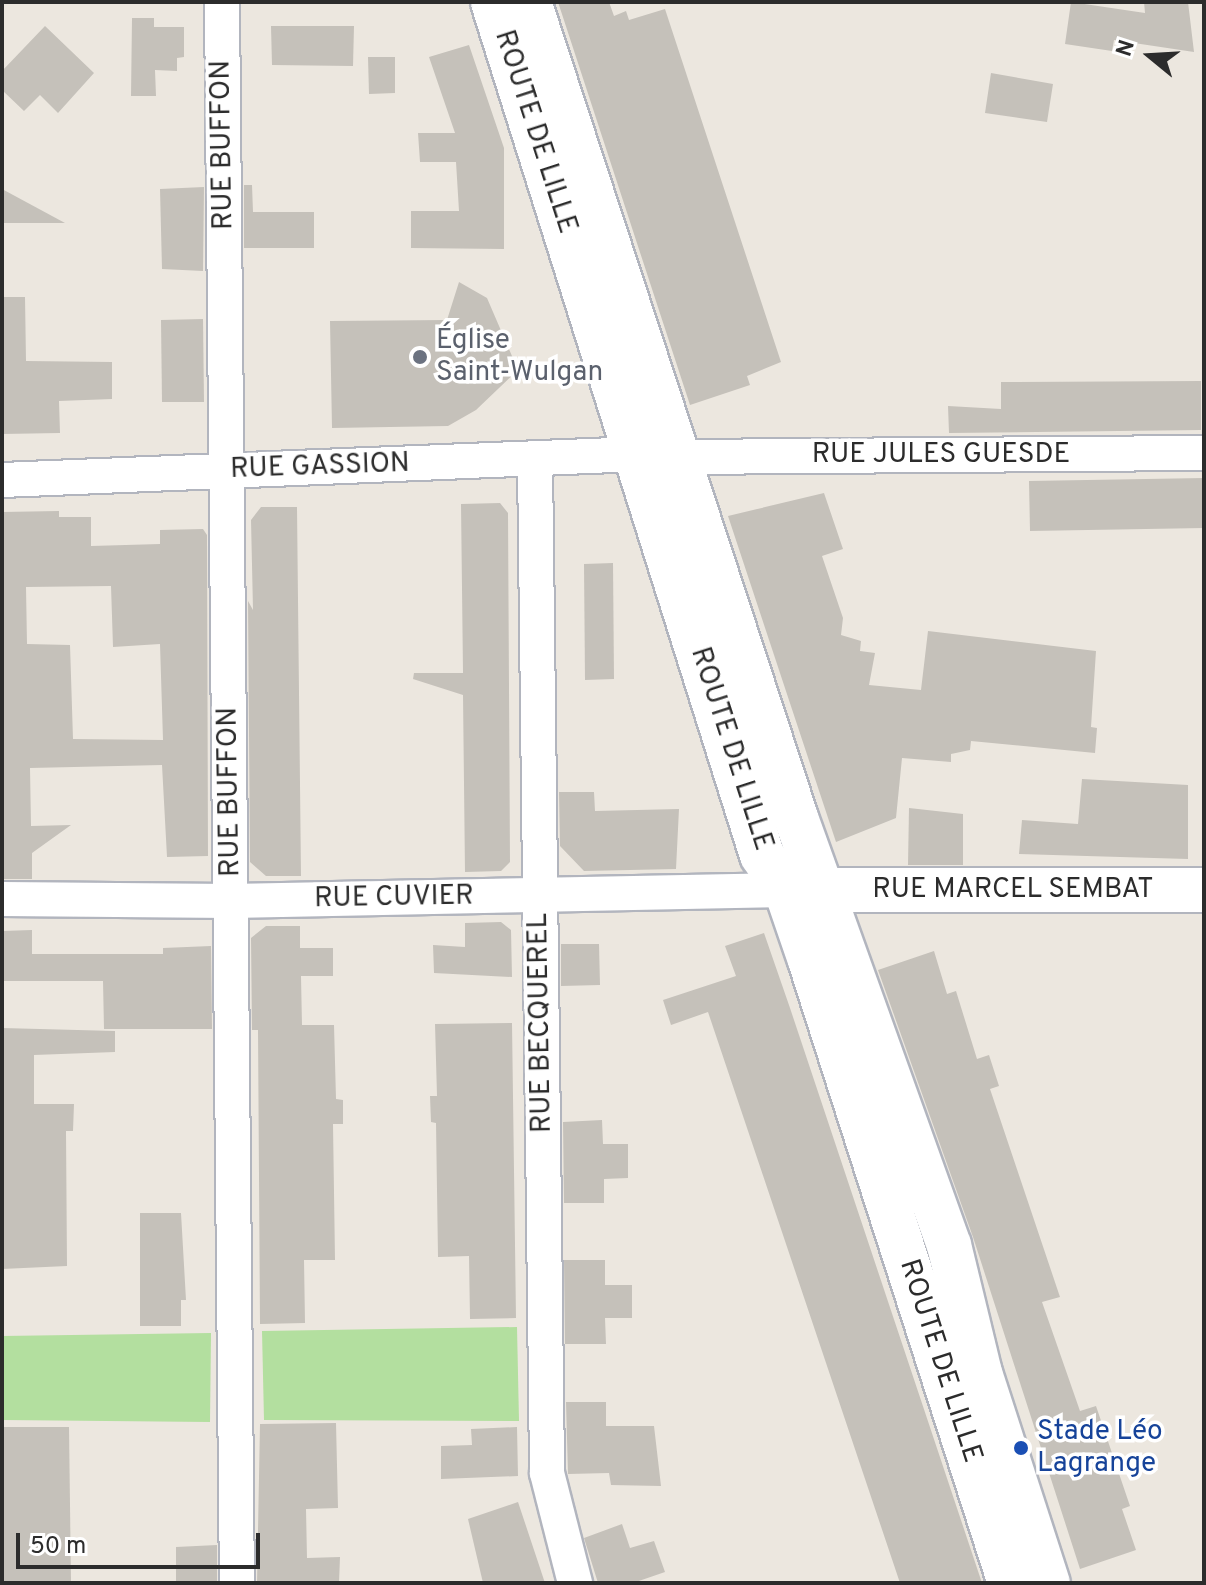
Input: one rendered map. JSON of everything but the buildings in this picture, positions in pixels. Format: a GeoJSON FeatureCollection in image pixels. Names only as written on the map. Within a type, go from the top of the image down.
{"type":"FeatureCollection","features":[{"type":"Feature","properties":{"kind":"main road","name":"ROUTE DE LILLE"},"geometry":{"type":"LineString","coordinates":[[493,2],[658,456],[804,890],[1010,1583]]}},
{"type":"Feature","properties":{"kind":"main road","name":"ROUTE DE LILLE"},"geometry":{"type":"LineString","coordinates":[[529,2],[658,456]]}},
{"type":"Feature","properties":{"kind":"main road","name":"ROUTE DE LILLE"},"geometry":{"type":"LineString","coordinates":[[804,890],[949,1245],[980,1373],[1048,1583]]}},
{"type":"Feature","properties":{"kind":"main road","name":"RUE MARCEL SEMBAT"},"geometry":{"type":"LineString","coordinates":[[804,890],[1204,890]]}},
{"type":"Feature","properties":{"kind":"street","name":"RUE BUFFON"},"geometry":{"type":"LineString","coordinates":[[222,2],[237,1583]]}},
{"type":"Feature","properties":{"kind":"street","name":"RUE JULES GUESDE"},"geometry":{"type":"LineString","coordinates":[[658,456],[1204,453]]}},
{"type":"Feature","properties":{"kind":"street","name":"RUE GASSION"},"geometry":{"type":"LineString","coordinates":[[2,480],[658,456]]}},
{"type":"Feature","properties":{"kind":"street","name":"RUE BECQUEREL"},"geometry":{"type":"LineString","coordinates":[[535,460],[547,1473],[575,1583]]}},
{"type":"Feature","properties":{"kind":"street","name":"RUE CUVIER"},"geometry":{"type":"LineString","coordinates":[[2,899],[231,901],[804,890]]}},
{"type":"Feature","properties":{"kind":"green space"},"geometry":{"type":"Polygon","coordinates":[[[517,1327],[519,1421],[264,1420],[262,1331],[517,1327]]]}},
{"type":"Feature","properties":{"kind":"green space"},"geometry":{"type":"Polygon","coordinates":[[[211,1333],[210,1422],[2,1420],[2,1336],[211,1333]]]}},
{"type":"Feature","properties":{"kind":"place","name":"Église Saint-Wulgan"},"geometry":{"type":"Point","coordinates":[420,357]}},
{"type":"Feature","properties":{"kind":"place","name":"Stade Léo Lagrange"},"geometry":{"type":"Point","coordinates":[1021,1448]}}]}
